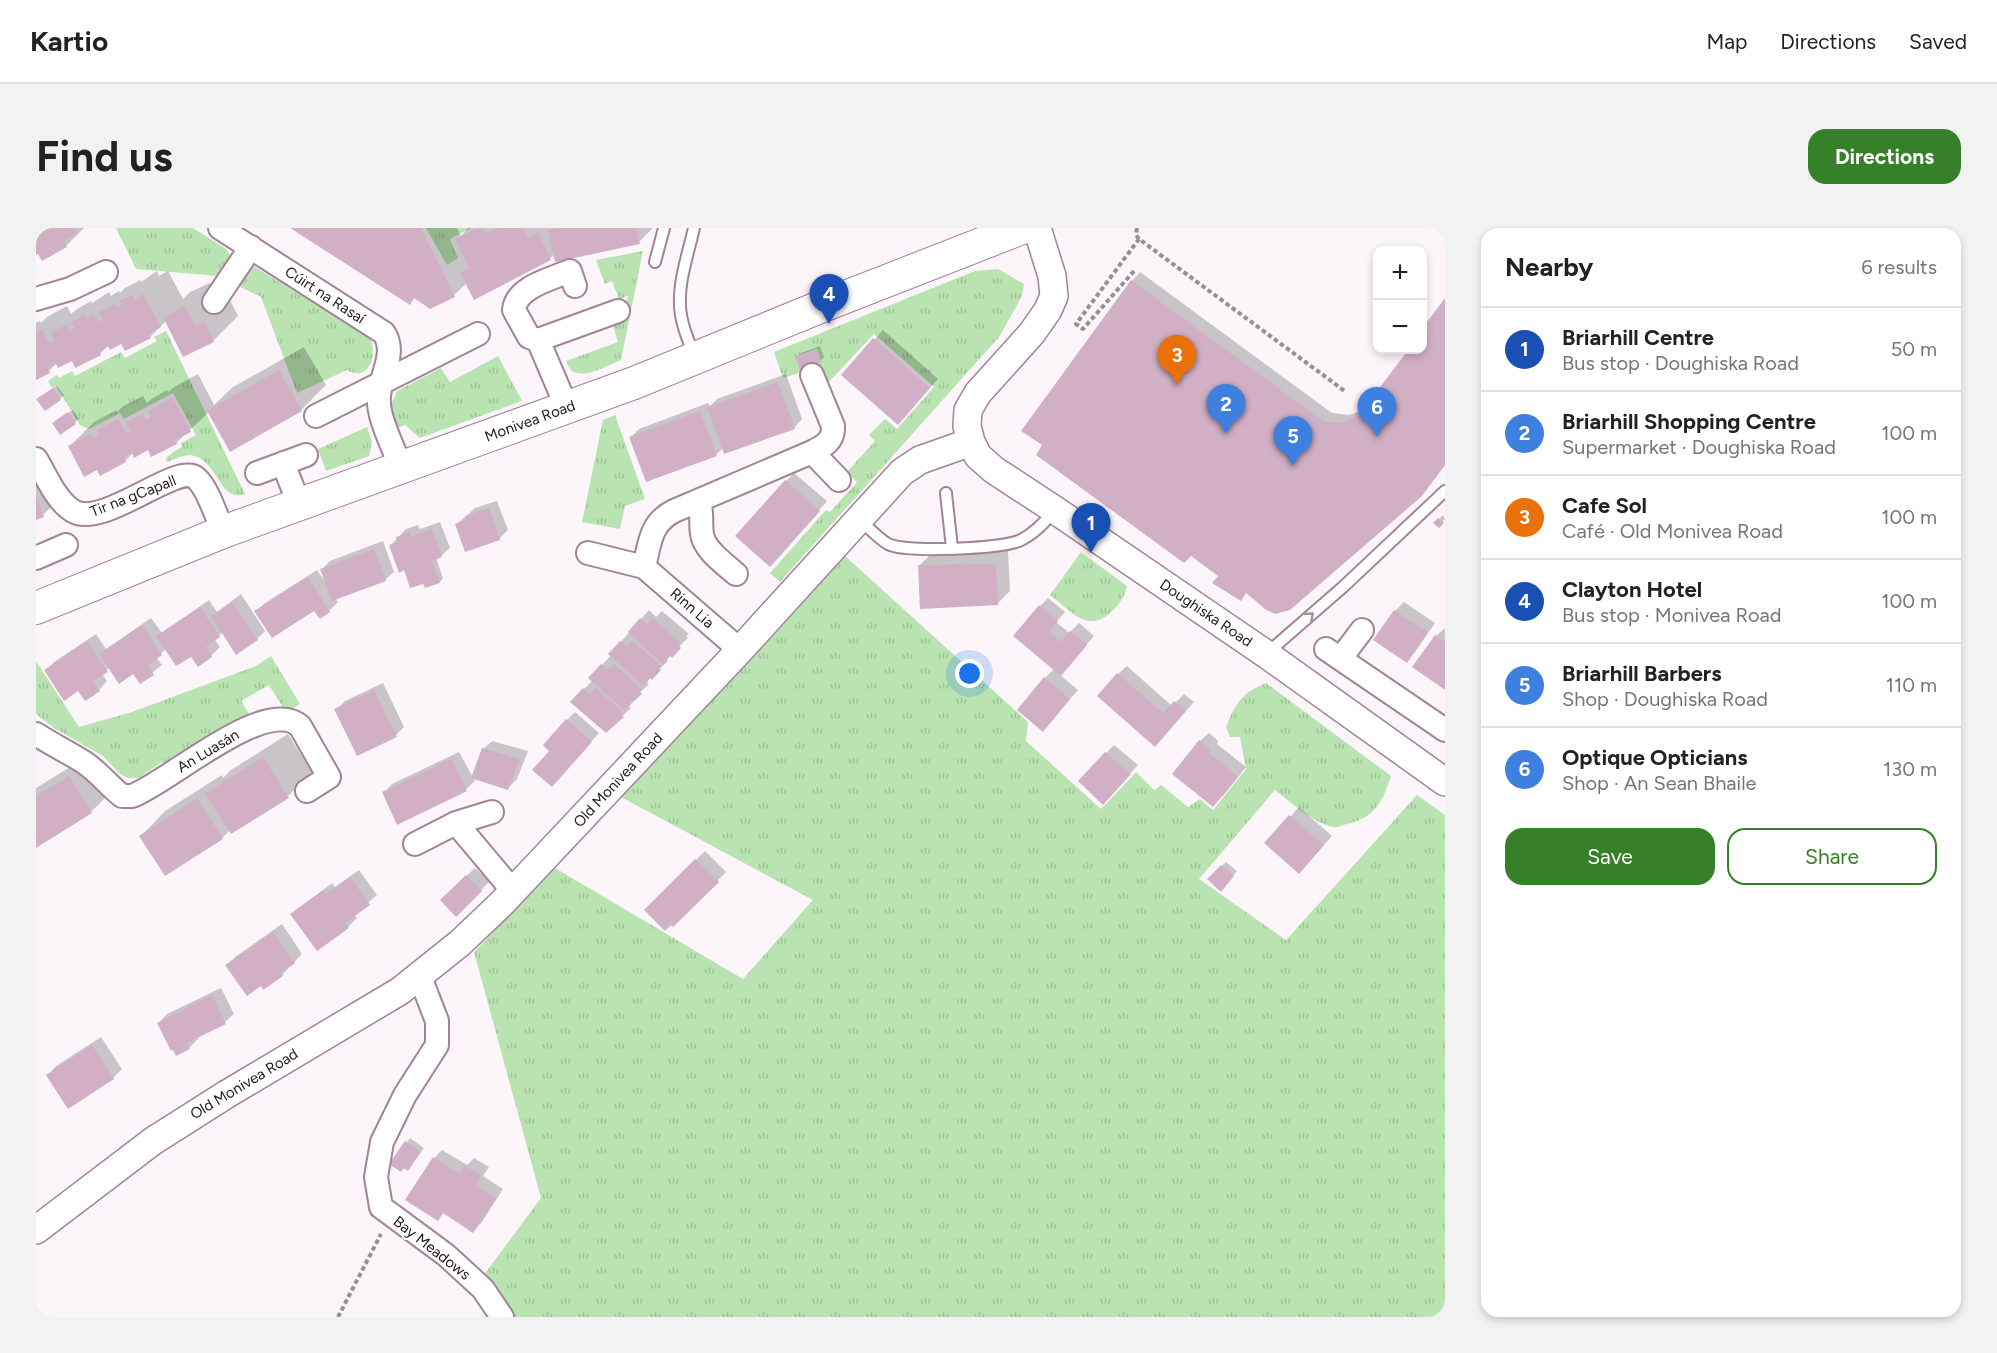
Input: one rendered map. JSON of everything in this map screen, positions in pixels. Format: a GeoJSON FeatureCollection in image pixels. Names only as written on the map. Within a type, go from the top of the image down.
{"type":"FeatureCollection","features":[{"type":"Feature","properties":{"kind":"main road","name":"Monivea Road"},"geometry":{"type":"LineString","coordinates":[[36,608],[223,532],[567,408],[1022,228]]}},
{"type":"Feature","properties":{"kind":"street","name":"Cúirt na Rasaí"},"geometry":{"type":"LineString","coordinates":[[220,228],[384,333],[389,347],[381,384],[379,407],[401,468]]}},
{"type":"Feature","properties":{"kind":"street"},"geometry":{"type":"LineString","coordinates":[[970,442],[967,426],[968,410],[978,393],[1032,333],[1048,310],[1054,296],[1052,276],[1037,228]]}},
{"type":"Feature","properties":{"kind":"street"},"geometry":{"type":"LineString","coordinates":[[214,302],[250,247]]}},
{"type":"Feature","properties":{"kind":"street"},"geometry":{"type":"LineString","coordinates":[[575,286],[570,271],[536,285],[517,298],[514,310],[529,337],[538,340],[618,311]]}},
{"type":"Feature","properties":{"kind":"street"},"geometry":{"type":"LineString","coordinates":[[36,299],[70,289],[106,272]]}},
{"type":"Feature","properties":{"kind":"street"},"geometry":{"type":"LineString","coordinates":[[316,416],[478,334]]}},
{"type":"Feature","properties":{"kind":"street"},"geometry":{"type":"LineString","coordinates":[[538,340],[567,408]]}},
{"type":"Feature","properties":{"kind":"street"},"geometry":{"type":"LineString","coordinates":[[644,567],[652,532],[661,518],[674,510],[812,452],[828,442],[833,435],[833,426],[812,375]]}},
{"type":"Feature","properties":{"kind":"street","name":"Doughiska Road"},"geometry":{"type":"LineString","coordinates":[[970,442],[978,456],[994,470],[1266,654],[1445,782]]}},
{"type":"Feature","properties":{"kind":"street","name":"Old Monivea Road"},"geometry":{"type":"LineString","coordinates":[[36,1230],[128,1159],[178,1124],[400,991],[460,943],[513,891],[740,650],[902,472],[921,460],[970,442]]}},
{"type":"Feature","properties":{"kind":"street"},"geometry":{"type":"LineString","coordinates":[[812,452],[839,480]]}},
{"type":"Feature","properties":{"kind":"street"},"geometry":{"type":"LineString","coordinates":[[257,473],[306,454]]}},
{"type":"Feature","properties":{"kind":"street","name":"Tir na gCapall"},"geometry":{"type":"LineString","coordinates":[[36,459],[66,506],[86,515],[103,511],[175,479],[190,475],[195,477],[203,487],[223,532]]}},
{"type":"Feature","properties":{"kind":"street"},"geometry":{"type":"LineString","coordinates":[[283,463],[299,504]]}},
{"type":"Feature","properties":{"kind":"street"},"geometry":{"type":"LineString","coordinates":[[699,501],[703,516],[701,531],[705,544],[736,574]]}},
{"type":"Feature","properties":{"kind":"street"},"geometry":{"type":"LineString","coordinates":[[36,558],[66,545]]}},
{"type":"Feature","properties":{"kind":"street","name":"Rinn Lia"},"geometry":{"type":"LineString","coordinates":[[588,553],[644,567],[740,650]]}},
{"type":"Feature","properties":{"kind":"street"},"geometry":{"type":"LineString","coordinates":[[1362,630],[1333,653],[1445,730]]}},
{"type":"Feature","properties":{"kind":"street","name":"An Luasán"},"geometry":{"type":"LineString","coordinates":[[41,744],[82,761],[100,774],[122,796],[132,796],[245,729],[263,721],[283,719],[300,726],[330,777],[307,791]]}},
{"type":"Feature","properties":{"kind":"street"},"geometry":{"type":"LineString","coordinates":[[415,844],[456,822],[492,813]]}},
{"type":"Feature","properties":{"kind":"street"},"geometry":{"type":"LineString","coordinates":[[456,822],[513,891]]}},
{"type":"Feature","properties":{"kind":"street","name":"Bay Meadows"},"geometry":{"type":"LineString","coordinates":[[420,976],[437,1021],[437,1045],[405,1095],[381,1142],[376,1177],[381,1207],[447,1255],[483,1289],[502,1317]]}},
{"type":"Feature","properties":{"kind":"lane"},"geometry":{"type":"LineString","coordinates":[[655,262],[664,228]]}},
{"type":"Feature","properties":{"kind":"lane"},"geometry":{"type":"LineString","coordinates":[[694,228],[680,293],[680,314],[696,358]]}},
{"type":"Feature","properties":{"kind":"lane"},"geometry":{"type":"LineString","coordinates":[[1266,654],[1343,587],[1445,491]]}},
{"type":"Feature","properties":{"kind":"lane"},"geometry":{"type":"LineString","coordinates":[[946,494],[951,548]]}},
{"type":"Feature","properties":{"kind":"lane"},"geometry":{"type":"LineString","coordinates":[[860,520],[889,544],[910,548],[982,547],[1019,542],[1039,528],[1055,510]]}},
{"type":"Feature","properties":{"kind":"path"},"geometry":{"type":"LineString","coordinates":[[1137,228],[1136,235],[1139,239],[1346,392]]}},
{"type":"Feature","properties":{"kind":"path"},"geometry":{"type":"LineString","coordinates":[[1134,271],[1083,329],[1076,324],[1139,239]]}},
{"type":"Feature","properties":{"kind":"path"},"geometry":{"type":"LineString","coordinates":[[338,1317],[389,1214]]}},
{"type":"Feature","properties":{"kind":"green space"},"geometry":{"type":"Polygon","coordinates":[[[116,228],[193,228],[226,249],[231,257],[218,276],[136,269],[116,228]]]}},
{"type":"Feature","properties":{"kind":"green space"},"geometry":{"type":"Polygon","coordinates":[[[426,228],[471,228],[450,239],[458,258],[447,265],[426,228]]]}},
{"type":"Feature","properties":{"kind":"green space"},"geometry":{"type":"Polygon","coordinates":[[[643,251],[621,360],[599,370],[583,374],[576,373],[570,369],[566,361],[618,342],[612,323],[622,319],[628,296],[619,299],[612,281],[605,284],[596,260],[643,251]]]}},
{"type":"Feature","properties":{"kind":"green space"},"geometry":{"type":"Polygon","coordinates":[[[253,266],[370,338],[373,352],[370,365],[366,370],[355,373],[347,370],[297,393],[261,297],[236,285],[249,267],[253,266]]]}},
{"type":"Feature","properties":{"kind":"green space"},"geometry":{"type":"Polygon","coordinates":[[[998,269],[1024,284],[1022,296],[999,337],[780,582],[770,573],[826,510],[830,512],[857,482],[847,472],[875,441],[869,435],[885,419],[897,429],[934,387],[874,334],[826,385],[819,366],[783,378],[774,352],[975,271],[998,269]]]}},
{"type":"Feature","properties":{"kind":"green space"},"geometry":{"type":"Polygon","coordinates":[[[166,331],[245,494],[236,495],[229,492],[200,458],[187,455],[167,462],[166,458],[182,447],[181,443],[196,435],[173,393],[124,419],[120,413],[89,429],[80,425],[56,386],[52,388],[48,381],[57,375],[59,378],[72,371],[75,376],[121,352],[125,358],[157,341],[154,337],[166,331]]]}},
{"type":"Feature","properties":{"kind":"green space"},"geometry":{"type":"Polygon","coordinates":[[[498,356],[522,401],[420,438],[405,425],[398,428],[390,407],[397,391],[441,368],[450,382],[498,356]]]}},
{"type":"Feature","properties":{"kind":"green space"},"geometry":{"type":"Polygon","coordinates":[[[615,415],[645,499],[625,506],[620,529],[582,522],[603,420],[615,415]]]}},
{"type":"Feature","properties":{"kind":"green space"},"geometry":{"type":"Polygon","coordinates":[[[367,427],[372,442],[369,456],[326,471],[318,449],[367,427]]]}},
{"type":"Feature","properties":{"kind":"green space"},"geometry":{"type":"Polygon","coordinates":[[[1081,552],[1127,586],[1123,598],[1116,607],[1102,619],[1094,621],[1078,617],[1050,595],[1081,552]]]}},
{"type":"Feature","properties":{"kind":"green space"},"geometry":{"type":"Polygon","coordinates":[[[845,556],[1028,722],[1026,741],[1101,809],[1136,772],[1154,790],[1161,785],[1188,807],[1200,799],[1213,810],[1246,769],[1240,737],[1230,737],[1226,727],[1241,699],[1266,683],[1391,776],[1381,801],[1371,813],[1357,821],[1337,827],[1319,822],[1275,790],[1199,879],[1286,940],[1417,795],[1445,815],[1445,1317],[515,1317],[483,1276],[541,1198],[474,952],[555,868],[743,979],[813,900],[621,797],[845,556]]]}},
{"type":"Feature","properties":{"kind":"green space"},"geometry":{"type":"Polygon","coordinates":[[[271,656],[300,704],[286,712],[269,685],[241,701],[249,714],[166,768],[162,762],[139,778],[128,778],[120,774],[103,756],[54,728],[36,714],[36,661],[79,727],[132,712],[256,666],[271,656]]]}},
{"type":"Feature","properties":{"kind":"building"},"geometry":{"type":"Polygon","coordinates":[[[36,228],[74,228],[77,234],[64,241],[67,247],[42,261],[38,254],[36,255],[36,228]]]}},
{"type":"Feature","properties":{"kind":"building"},"geometry":{"type":"Polygon","coordinates":[[[290,228],[421,228],[455,297],[430,309],[414,298],[410,305],[290,228]]]}},
{"type":"Feature","properties":{"kind":"building"},"geometry":{"type":"Polygon","coordinates":[[[477,228],[484,228],[487,234],[498,228],[523,228],[528,238],[538,233],[551,260],[474,300],[460,273],[470,268],[455,239],[477,228]]]}},
{"type":"Feature","properties":{"kind":"building"},"geometry":{"type":"Polygon","coordinates":[[[558,228],[636,228],[640,244],[555,262],[548,231],[558,228]]]}},
{"type":"Feature","properties":{"kind":"building"},"geometry":{"type":"Polygon","coordinates":[[[1131,280],[1323,421],[1339,423],[1360,414],[1405,354],[1427,354],[1427,322],[1445,298],[1445,465],[1422,496],[1290,610],[1275,614],[1265,609],[1246,593],[1241,601],[1212,583],[1218,576],[1191,556],[1184,563],[1036,455],[1042,445],[1021,431],[1131,280]]]}},
{"type":"Feature","properties":{"kind":"building"},"geometry":{"type":"Polygon","coordinates":[[[143,294],[161,327],[149,334],[151,338],[125,351],[121,344],[110,350],[108,346],[99,351],[101,355],[75,368],[72,361],[58,368],[56,364],[47,368],[50,373],[36,380],[36,333],[42,329],[50,344],[55,341],[50,333],[66,325],[70,330],[75,328],[71,322],[84,315],[86,319],[94,315],[98,322],[103,319],[99,312],[115,304],[117,308],[122,305],[120,301],[132,295],[135,299],[143,294]]]}},
{"type":"Feature","properties":{"kind":"building"},"geometry":{"type":"Polygon","coordinates":[[[185,306],[195,326],[205,322],[214,342],[183,357],[163,317],[185,306]]]}},
{"type":"Feature","properties":{"kind":"building"},"geometry":{"type":"Polygon","coordinates":[[[873,338],[930,388],[898,425],[841,375],[873,338]]]}},
{"type":"Feature","properties":{"kind":"building"},"geometry":{"type":"Polygon","coordinates":[[[817,349],[821,362],[800,369],[795,356],[817,349]]]}},
{"type":"Feature","properties":{"kind":"building"},"geometry":{"type":"Polygon","coordinates":[[[279,370],[302,411],[230,452],[207,411],[279,370]]]}},
{"type":"Feature","properties":{"kind":"building"},"geometry":{"type":"Polygon","coordinates":[[[778,382],[795,429],[724,454],[707,407],[778,382]]]}},
{"type":"Feature","properties":{"kind":"building"},"geometry":{"type":"Polygon","coordinates":[[[53,388],[61,400],[45,411],[36,399],[53,388]]]}},
{"type":"Feature","properties":{"kind":"building"},"geometry":{"type":"Polygon","coordinates":[[[173,398],[191,432],[175,440],[177,444],[151,457],[148,450],[134,458],[132,453],[124,458],[126,462],[100,476],[97,470],[84,477],[68,446],[91,433],[94,438],[99,435],[97,430],[118,419],[126,433],[131,431],[126,422],[143,414],[146,420],[151,417],[148,411],[173,398]]]}},
{"type":"Feature","properties":{"kind":"building"},"geometry":{"type":"Polygon","coordinates":[[[700,411],[717,456],[646,482],[629,437],[700,411]]]}},
{"type":"Feature","properties":{"kind":"building"},"geometry":{"type":"Polygon","coordinates":[[[68,412],[76,424],[60,435],[52,423],[68,412]]]}},
{"type":"Feature","properties":{"kind":"building"},"geometry":{"type":"Polygon","coordinates":[[[785,480],[820,511],[770,567],[735,536],[785,480]]]}},
{"type":"Feature","properties":{"kind":"building"},"geometry":{"type":"Polygon","coordinates":[[[36,498],[44,517],[36,520],[36,498]]]}},
{"type":"Feature","properties":{"kind":"building"},"geometry":{"type":"Polygon","coordinates":[[[489,508],[500,540],[465,552],[455,524],[466,519],[465,516],[489,508]]]}},
{"type":"Feature","properties":{"kind":"building"},"geometry":{"type":"Polygon","coordinates":[[[1438,518],[1444,523],[1439,528],[1433,523],[1438,518]]]}},
{"type":"Feature","properties":{"kind":"building"},"geometry":{"type":"Polygon","coordinates":[[[432,529],[442,557],[432,561],[440,583],[425,588],[423,584],[410,588],[404,570],[399,573],[389,545],[398,542],[396,537],[410,532],[411,536],[432,529]]]}},
{"type":"Feature","properties":{"kind":"building"},"geometry":{"type":"Polygon","coordinates":[[[374,549],[386,581],[332,601],[320,569],[374,549]]]}},
{"type":"Feature","properties":{"kind":"building"},"geometry":{"type":"Polygon","coordinates":[[[996,564],[998,605],[920,609],[918,565],[996,564]]]}},
{"type":"Feature","properties":{"kind":"building"},"geometry":{"type":"Polygon","coordinates":[[[308,577],[330,612],[320,619],[314,611],[272,638],[254,611],[308,577]]]}},
{"type":"Feature","properties":{"kind":"building"},"geometry":{"type":"Polygon","coordinates":[[[232,602],[258,640],[236,655],[211,616],[232,602]]]}},
{"type":"Feature","properties":{"kind":"building"},"geometry":{"type":"Polygon","coordinates":[[[1039,605],[1058,621],[1049,632],[1061,642],[1070,631],[1087,645],[1061,676],[1013,636],[1039,605]]]}},
{"type":"Feature","properties":{"kind":"building"},"geometry":{"type":"Polygon","coordinates":[[[200,607],[220,637],[206,647],[212,657],[198,667],[191,657],[176,666],[156,636],[200,607]]]}},
{"type":"Feature","properties":{"kind":"building"},"geometry":{"type":"Polygon","coordinates":[[[1394,610],[1428,632],[1407,663],[1373,640],[1394,610]]]}},
{"type":"Feature","properties":{"kind":"building"},"geometry":{"type":"Polygon","coordinates":[[[640,618],[647,624],[653,618],[681,643],[679,646],[681,648],[663,664],[628,632],[640,618]]]}},
{"type":"Feature","properties":{"kind":"building"},"geometry":{"type":"Polygon","coordinates":[[[142,625],[162,655],[148,665],[154,675],[140,684],[133,674],[119,684],[99,654],[142,625]]]}},
{"type":"Feature","properties":{"kind":"building"},"geometry":{"type":"Polygon","coordinates":[[[1435,635],[1445,642],[1445,690],[1412,667],[1435,635]]]}},
{"type":"Feature","properties":{"kind":"building"},"geometry":{"type":"Polygon","coordinates":[[[87,641],[108,672],[93,681],[100,691],[93,696],[85,701],[78,691],[64,701],[44,670],[87,641]]]}},
{"type":"Feature","properties":{"kind":"building"},"geometry":{"type":"Polygon","coordinates":[[[620,641],[627,647],[633,641],[661,666],[659,668],[661,670],[652,680],[650,678],[643,686],[608,654],[620,641]]]}},
{"type":"Feature","properties":{"kind":"building"},"geometry":{"type":"Polygon","coordinates":[[[601,664],[608,670],[614,664],[642,689],[640,692],[642,694],[624,710],[588,678],[601,664]]]}},
{"type":"Feature","properties":{"kind":"building"},"geometry":{"type":"Polygon","coordinates":[[[1117,673],[1163,713],[1174,701],[1186,711],[1155,747],[1097,696],[1117,673]]]}},
{"type":"Feature","properties":{"kind":"building"},"geometry":{"type":"Polygon","coordinates":[[[1044,677],[1070,699],[1043,732],[1017,710],[1044,677]]]}},
{"type":"Feature","properties":{"kind":"building"},"geometry":{"type":"Polygon","coordinates":[[[583,688],[590,694],[596,688],[624,713],[622,716],[624,717],[606,733],[570,702],[583,688]]]}},
{"type":"Feature","properties":{"kind":"building"},"geometry":{"type":"Polygon","coordinates":[[[374,690],[397,737],[357,756],[334,709],[374,690]]]}},
{"type":"Feature","properties":{"kind":"building"},"geometry":{"type":"Polygon","coordinates":[[[566,719],[592,742],[552,787],[532,770],[549,751],[543,745],[566,719]]]}},
{"type":"Feature","properties":{"kind":"building"},"geometry":{"type":"Polygon","coordinates":[[[1199,740],[1211,750],[1209,753],[1238,777],[1213,807],[1172,774],[1199,740]]]}},
{"type":"Feature","properties":{"kind":"building"},"geometry":{"type":"Polygon","coordinates":[[[482,748],[520,759],[508,790],[471,778],[482,748]]]}},
{"type":"Feature","properties":{"kind":"building"},"geometry":{"type":"Polygon","coordinates":[[[1105,752],[1131,774],[1103,805],[1078,781],[1105,752]]]}},
{"type":"Feature","properties":{"kind":"building"},"geometry":{"type":"Polygon","coordinates":[[[263,757],[289,798],[231,834],[205,794],[263,757]]]}},
{"type":"Feature","properties":{"kind":"building"},"geometry":{"type":"Polygon","coordinates":[[[451,759],[467,791],[397,825],[382,792],[451,759]]]}},
{"type":"Feature","properties":{"kind":"building"},"geometry":{"type":"Polygon","coordinates":[[[69,776],[92,813],[36,848],[36,796],[69,776]]]}},
{"type":"Feature","properties":{"kind":"building"},"geometry":{"type":"Polygon","coordinates":[[[197,798],[223,839],[165,876],[139,836],[197,798]]]}},
{"type":"Feature","properties":{"kind":"building"},"geometry":{"type":"Polygon","coordinates":[[[1289,815],[1324,845],[1299,874],[1264,843],[1289,815]]]}},
{"type":"Feature","properties":{"kind":"building"},"geometry":{"type":"Polygon","coordinates":[[[695,859],[719,882],[673,927],[671,925],[665,931],[644,910],[695,859]]]}},
{"type":"Feature","properties":{"kind":"building"},"geometry":{"type":"Polygon","coordinates":[[[1221,865],[1234,876],[1221,892],[1207,879],[1221,865]]]}},
{"type":"Feature","properties":{"kind":"building"},"geometry":{"type":"Polygon","coordinates":[[[466,875],[482,891],[456,917],[440,900],[466,875]]]}},
{"type":"Feature","properties":{"kind":"building"},"geometry":{"type":"Polygon","coordinates":[[[350,877],[370,905],[345,923],[349,928],[317,951],[290,914],[323,890],[326,894],[350,877]]]}},
{"type":"Feature","properties":{"kind":"building"},"geometry":{"type":"Polygon","coordinates":[[[273,932],[295,963],[281,973],[283,976],[263,990],[261,986],[247,996],[225,965],[273,932]]]}},
{"type":"Feature","properties":{"kind":"building"},"geometry":{"type":"Polygon","coordinates":[[[212,995],[226,1024],[187,1043],[190,1049],[176,1056],[173,1050],[171,1051],[157,1023],[212,995]]]}},
{"type":"Feature","properties":{"kind":"building"},"geometry":{"type":"Polygon","coordinates":[[[92,1045],[114,1079],[68,1109],[46,1075],[92,1045]]]}},
{"type":"Feature","properties":{"kind":"building"},"geometry":{"type":"Polygon","coordinates":[[[405,1141],[421,1152],[408,1171],[404,1168],[401,1172],[389,1164],[405,1141]]]}},
{"type":"Feature","properties":{"kind":"building"},"geometry":{"type":"Polygon","coordinates":[[[433,1157],[459,1174],[464,1165],[481,1176],[475,1185],[496,1198],[473,1233],[443,1213],[438,1221],[405,1200],[433,1157]]]}},
{"type":"Feature","properties":{"kind":"place","name":"Clayton Hotel"},"geometry":{"type":"Point","coordinates":[829,324]}},
{"type":"Feature","properties":{"kind":"place","name":"Cafe Sol"},"geometry":{"type":"Point","coordinates":[1177,385]}},
{"type":"Feature","properties":{"kind":"place","name":"Briarhill Shopping Centre"},"geometry":{"type":"Point","coordinates":[1226,434]}},
{"type":"Feature","properties":{"kind":"place","name":"Optique Opticians"},"geometry":{"type":"Point","coordinates":[1377,437]}},
{"type":"Feature","properties":{"kind":"place","name":"Briarhill Barbers"},"geometry":{"type":"Point","coordinates":[1293,466]}},
{"type":"Feature","properties":{"kind":"place","name":"Briarhill Centre"},"geometry":{"type":"Point","coordinates":[1091,553]}}]}
